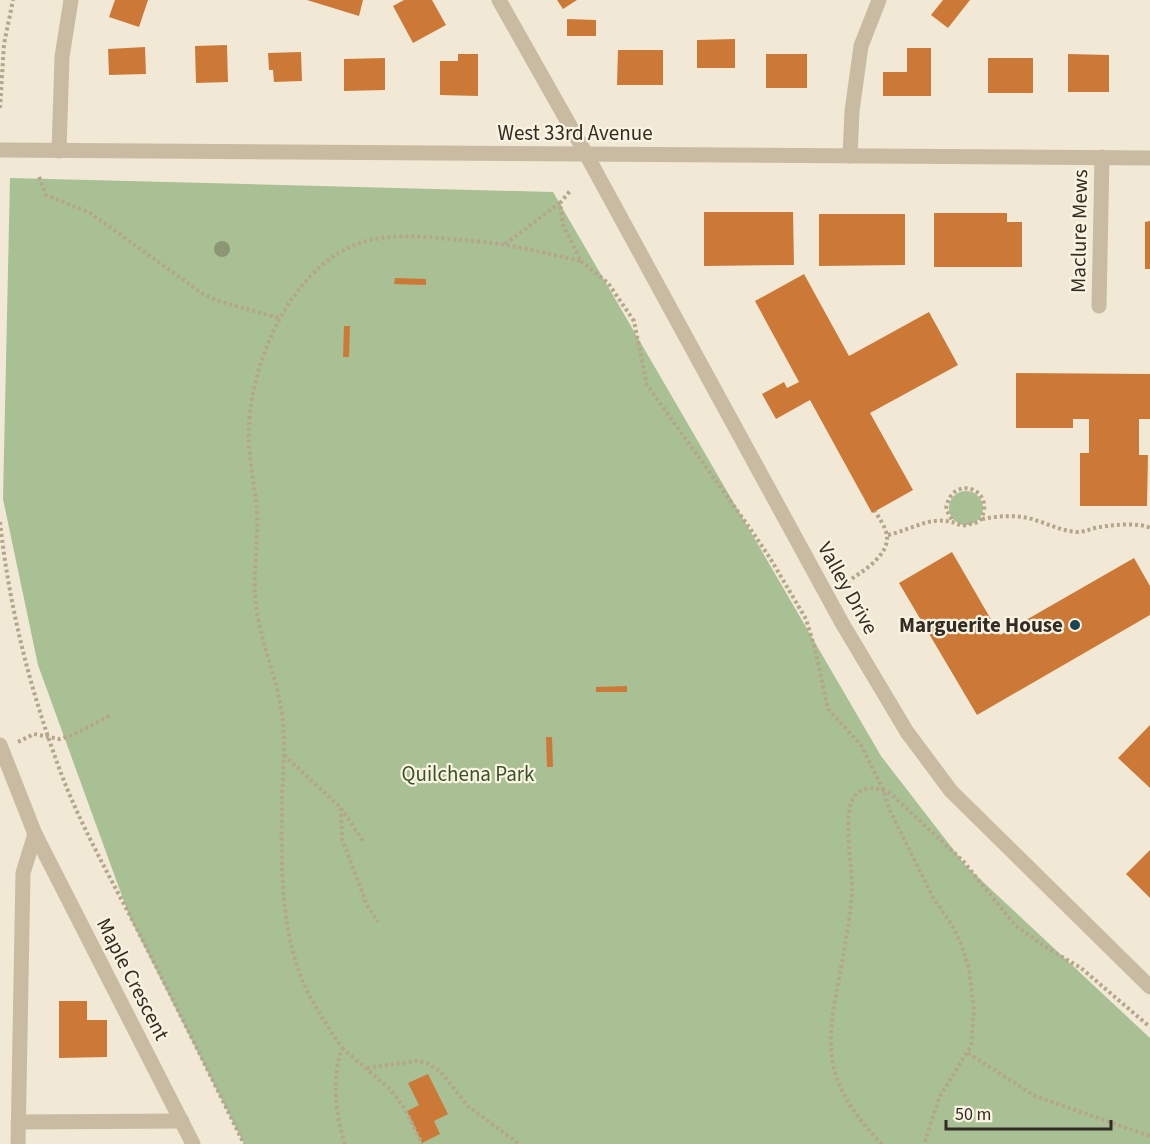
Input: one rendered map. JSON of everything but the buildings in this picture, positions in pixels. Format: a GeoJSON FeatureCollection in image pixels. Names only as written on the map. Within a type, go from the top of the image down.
{"type":"FeatureCollection","features":[{"type":"Feature","properties":{"kind":"street"},"geometry":{"type":"LineString","coordinates":[[59,151],[62,57],[71,0]]}},
{"type":"Feature","properties":{"kind":"street","name":"Valley Drive"},"geometry":{"type":"LineString","coordinates":[[499,0],[586,154],[842,623],[907,732],[951,791],[1150,987]]}},
{"type":"Feature","properties":{"kind":"street"},"geometry":{"type":"LineString","coordinates":[[850,156],[852,111],[861,46],[879,0]]}},
{"type":"Feature","properties":{"kind":"street","name":"West 33rd Avenue"},"geometry":{"type":"LineString","coordinates":[[0,150],[1150,158]]}},
{"type":"Feature","properties":{"kind":"street","name":"Maclure Mews"},"geometry":{"type":"LineString","coordinates":[[1099,306],[1102,157]]}},
{"type":"Feature","properties":{"kind":"street","name":"Maple Crescent"},"geometry":{"type":"LineString","coordinates":[[0,745],[35,834],[193,1144]]}},
{"type":"Feature","properties":{"kind":"street"},"geometry":{"type":"LineString","coordinates":[[18,1144],[23,873],[35,834]]}},
{"type":"Feature","properties":{"kind":"street"},"geometry":{"type":"LineString","coordinates":[[18,1122],[182,1121]]}},
{"type":"Feature","properties":{"kind":"path"},"geometry":{"type":"LineString","coordinates":[[0,108],[4,44],[13,0]]}},
{"type":"Feature","properties":{"kind":"path"},"geometry":{"type":"LineString","coordinates":[[39,177],[46,195],[90,213],[203,294],[220,302],[279,318]]}},
{"type":"Feature","properties":{"kind":"path"},"geometry":{"type":"LineString","coordinates":[[504,244],[560,203],[570,191]]}},
{"type":"Feature","properties":{"kind":"path"},"geometry":{"type":"LineString","coordinates":[[560,203],[563,225],[581,261],[608,283],[634,321],[648,385],[770,558],[806,619],[815,648],[828,709],[861,745],[883,789],[890,812],[934,899],[951,924],[962,946],[969,968],[974,1010],[971,1046],[940,1096],[924,1144]]}},
{"type":"Feature","properties":{"kind":"path"},"geometry":{"type":"LineString","coordinates":[[422,1144],[405,1109],[390,1089],[342,1048],[310,999],[292,951],[287,922],[283,867],[283,723],[278,690],[256,604],[257,511],[249,428],[257,372],[279,318],[300,289],[316,271],[350,246],[386,237],[407,236],[504,244],[581,261]]}},
{"type":"Feature","properties":{"kind":"path"},"geometry":{"type":"LineString","coordinates":[[847,582],[881,553],[888,535],[926,521],[953,522],[962,526],[970,526],[979,522],[985,508],[984,501],[978,493],[970,488],[960,488],[951,494],[946,509],[953,522]]}},
{"type":"Feature","properties":{"kind":"path"},"geometry":{"type":"LineString","coordinates":[[875,511],[888,535]]}},
{"type":"Feature","properties":{"kind":"path"},"geometry":{"type":"LineString","coordinates":[[981,519],[996,516],[1028,519],[1075,532],[1134,524],[1142,524],[1150,528]]}},
{"type":"Feature","properties":{"kind":"path"},"geometry":{"type":"LineString","coordinates":[[0,522],[20,641],[34,696],[58,766],[97,852],[244,1144]]}},
{"type":"Feature","properties":{"kind":"path"},"geometry":{"type":"LineString","coordinates":[[18,742],[34,734],[59,739],[73,735],[111,715]]}},
{"type":"Feature","properties":{"kind":"path"},"geometry":{"type":"LineString","coordinates":[[284,755],[341,808],[363,840]]}},
{"type":"Feature","properties":{"kind":"path"},"geometry":{"type":"LineString","coordinates":[[882,1144],[862,1123],[840,1086],[832,1061],[830,1036],[832,1010],[846,944],[852,890],[848,815],[854,796],[861,790],[883,789],[891,794],[963,861],[1015,925],[1047,948],[1081,968],[1150,1027]]}},
{"type":"Feature","properties":{"kind":"path"},"geometry":{"type":"LineString","coordinates":[[341,808],[342,839],[367,905],[378,922]]}},
{"type":"Feature","properties":{"kind":"path"},"geometry":{"type":"LineString","coordinates":[[342,1048],[336,1063],[340,1130],[345,1144]]}},
{"type":"Feature","properties":{"kind":"path"},"geometry":{"type":"LineString","coordinates":[[968,1053],[1035,1096],[1150,1136]]}},
{"type":"Feature","properties":{"kind":"path"},"geometry":{"type":"LineString","coordinates":[[367,1068],[417,1061],[427,1063],[440,1071],[468,1106],[519,1144]]}},
{"type":"Feature","properties":{"kind":"green space","name":"Quilchena Park"},"geometry":{"type":"Polygon","coordinates":[[[10,178],[553,192],[881,756],[966,866],[1150,1038],[1150,1144],[244,1144],[130,918],[38,665],[3,499],[10,178]]]}},
{"type":"Feature","properties":{"kind":"green space"},"geometry":{"type":"Polygon","coordinates":[[[966,491],[978,496],[983,508],[978,520],[966,525],[954,520],[949,508],[954,496],[966,491]]]}},
{"type":"Feature","properties":{"kind":"place","name":"Marguerite House"},"geometry":{"type":"Point","coordinates":[1075,625]}}]}
